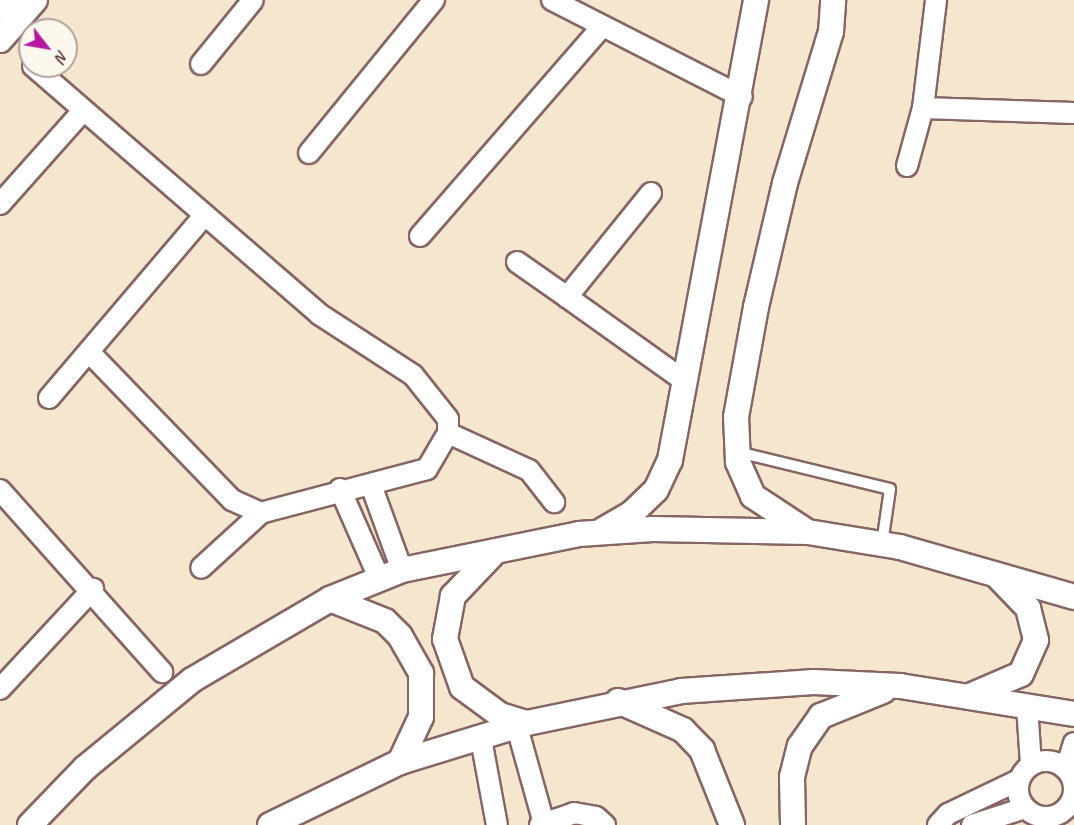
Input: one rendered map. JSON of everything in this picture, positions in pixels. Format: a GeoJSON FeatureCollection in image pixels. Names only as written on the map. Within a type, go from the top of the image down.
{"type":"FeatureCollection","features":[{"type":"Feature","properties":{"kind":"street"},"geometry":{"type":"LineString","coordinates":[[0,9],[24,0]]}},
{"type":"Feature","properties":{"kind":"street"},"geometry":{"type":"LineString","coordinates":[[0,40],[35,0]]}},
{"type":"Feature","properties":{"kind":"street"},"geometry":{"type":"LineString","coordinates":[[201,64],[253,0]]}},
{"type":"Feature","properties":{"kind":"street"},"geometry":{"type":"LineString","coordinates":[[309,153],[434,0]]}},
{"type":"Feature","properties":{"kind":"street"},"geometry":{"type":"LineString","coordinates":[[552,0],[742,97]]}},
{"type":"Feature","properties":{"kind":"street"},"geometry":{"type":"LineString","coordinates":[[598,533],[632,513],[656,489],[670,460],[686,382],[709,234],[742,97],[756,0]]}},
{"type":"Feature","properties":{"kind":"street"},"geometry":{"type":"LineString","coordinates":[[808,532],[753,496],[738,452],[736,417],[756,307],[785,183],[831,32],[833,0]]}},
{"type":"Feature","properties":{"kind":"street"},"geometry":{"type":"LineString","coordinates":[[907,166],[922,108],[936,0]]}},
{"type":"Feature","properties":{"kind":"street"},"geometry":{"type":"LineString","coordinates":[[420,236],[602,27]]}},
{"type":"Feature","properties":{"kind":"street"},"geometry":{"type":"LineString","coordinates":[[46,78],[319,314],[412,375],[440,405],[448,433],[427,469],[371,484],[340,489],[261,513],[201,568]]}},
{"type":"Feature","properties":{"kind":"street"},"geometry":{"type":"LineString","coordinates":[[922,108],[1074,112]]}},
{"type":"Feature","properties":{"kind":"street"},"geometry":{"type":"LineString","coordinates":[[0,204],[82,111]]}},
{"type":"Feature","properties":{"kind":"street"},"geometry":{"type":"LineString","coordinates":[[567,297],[651,193]]}},
{"type":"Feature","properties":{"kind":"street"},"geometry":{"type":"LineString","coordinates":[[49,398],[91,354],[204,216]]}},
{"type":"Feature","properties":{"kind":"street"},"geometry":{"type":"LineString","coordinates":[[517,262],[686,382]]}},
{"type":"Feature","properties":{"kind":"street"},"geometry":{"type":"LineString","coordinates":[[91,354],[232,500],[261,513]]}},
{"type":"Feature","properties":{"kind":"street"},"geometry":{"type":"LineString","coordinates":[[448,433],[529,470],[554,502]]}},
{"type":"Feature","properties":{"kind":"street"},"geometry":{"type":"LineString","coordinates":[[371,484],[402,570]]}},
{"type":"Feature","properties":{"kind":"street"},"geometry":{"type":"LineString","coordinates":[[340,489],[379,578]]}},
{"type":"Feature","properties":{"kind":"street"},"geometry":{"type":"LineString","coordinates":[[0,490],[93,589],[162,672]]}},
{"type":"Feature","properties":{"kind":"street"},"geometry":{"type":"LineString","coordinates":[[30,825],[85,768],[192,680],[330,599],[402,570],[598,533],[808,532],[882,544],[1074,597]]}},
{"type":"Feature","properties":{"kind":"street"},"geometry":{"type":"LineString","coordinates":[[494,553],[453,596],[445,639],[462,687],[500,715],[522,725]]}},
{"type":"Feature","properties":{"kind":"street"},"geometry":{"type":"LineString","coordinates":[[967,696],[1021,674],[1036,640],[1028,608],[994,575]]}},
{"type":"Feature","properties":{"kind":"street"},"geometry":{"type":"LineString","coordinates":[[0,689],[93,589]]}},
{"type":"Feature","properties":{"kind":"street"},"geometry":{"type":"LineString","coordinates":[[330,599],[385,621],[400,636],[422,674],[421,717],[400,762]]}},
{"type":"Feature","properties":{"kind":"street"},"geometry":{"type":"LineString","coordinates":[[270,825],[400,762],[481,740],[522,725],[618,701],[681,691],[814,682],[900,686],[1074,714]]}},
{"type":"Feature","properties":{"kind":"street"},"geometry":{"type":"LineString","coordinates":[[793,825],[792,777],[800,746],[821,716],[900,686]]}},
{"type":"Feature","properties":{"kind":"street"},"geometry":{"type":"LineString","coordinates":[[618,701],[683,730],[702,750],[732,825]]}},
{"type":"Feature","properties":{"kind":"street"},"geometry":{"type":"LineString","coordinates":[[1025,808],[1026,706]]}},
{"type":"Feature","properties":{"kind":"street"},"geometry":{"type":"LineString","coordinates":[[522,725],[542,824],[574,813],[596,817],[605,825]]}},
{"type":"Feature","properties":{"kind":"street"},"geometry":{"type":"LineString","coordinates":[[481,740],[497,825]]}},
{"type":"Feature","properties":{"kind":"street"},"geometry":{"type":"LineString","coordinates":[[972,825],[1025,808],[1042,817],[1067,817],[1074,743]]}},
{"type":"Feature","properties":{"kind":"street"},"geometry":{"type":"LineString","coordinates":[[938,825],[948,814],[1050,761],[1071,781]]}},
{"type":"Feature","properties":{"kind":"lane"},"geometry":{"type":"LineString","coordinates":[[738,452],[890,489],[882,544]]}}]}
